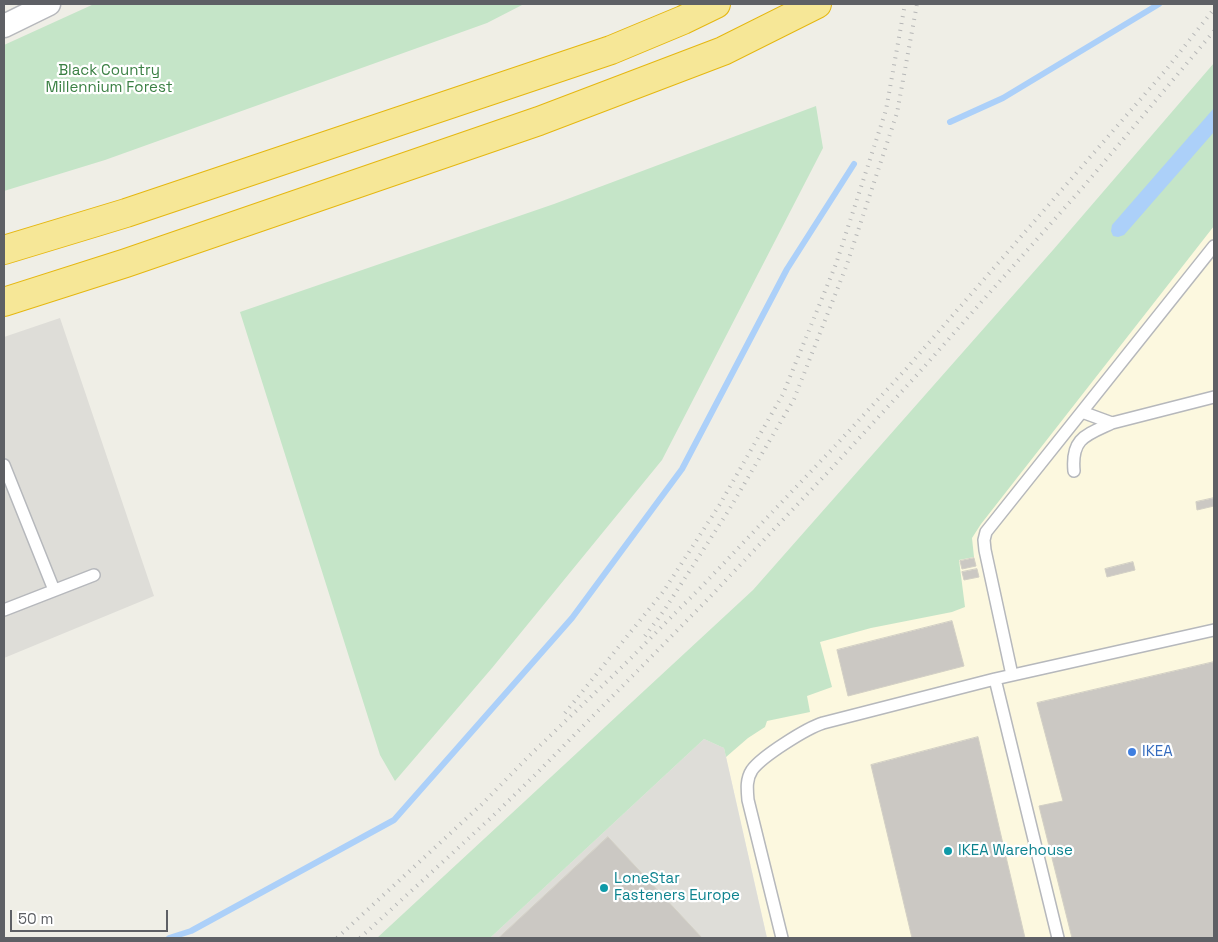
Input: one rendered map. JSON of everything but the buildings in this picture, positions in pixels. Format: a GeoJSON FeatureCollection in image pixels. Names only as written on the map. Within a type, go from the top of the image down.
{"type":"FeatureCollection","features":[{"type":"Feature","properties":{"kind":"highway"},"geometry":{"type":"LineString","coordinates":[[4,250],[126,213],[611,50],[716,4]]}},
{"type":"Feature","properties":{"kind":"highway"},"geometry":{"type":"LineString","coordinates":[[4,302],[126,263],[540,121],[724,51],[817,4]]}},
{"type":"Feature","properties":{"kind":"street"},"geometry":{"type":"LineString","coordinates":[[4,26],[49,4]]}},
{"type":"Feature","properties":{"kind":"lane"},"geometry":{"type":"LineString","coordinates":[[1012,675],[984,540],[991,526],[1214,246]]}},
{"type":"Feature","properties":{"kind":"lane"},"geometry":{"type":"LineString","coordinates":[[1074,471],[1073,452],[1077,444],[1089,433],[1112,423],[1214,397]]}},
{"type":"Feature","properties":{"kind":"lane"},"geometry":{"type":"LineString","coordinates":[[1082,412],[1112,423]]}},
{"type":"Feature","properties":{"kind":"lane"},"geometry":{"type":"LineString","coordinates":[[4,465],[54,590]]}},
{"type":"Feature","properties":{"kind":"lane"},"geometry":{"type":"LineString","coordinates":[[4,610],[94,575]]}},
{"type":"Feature","properties":{"kind":"lane"},"geometry":{"type":"LineString","coordinates":[[782,938],[748,800],[748,778],[753,769],[765,758],[813,726],[995,679],[1214,630]]}},
{"type":"Feature","properties":{"kind":"lane"},"geometry":{"type":"LineString","coordinates":[[995,679],[1058,938]]}},
{"type":"Feature","properties":{"kind":"shaded area"},"geometry":{"type":"Polygon","coordinates":[[[1214,192],[1214,938],[767,938],[724,748],[807,696],[820,642],[1214,192]]]}},
{"type":"Feature","properties":{"kind":"shaded area"},"geometry":{"type":"Polygon","coordinates":[[[60,318],[154,596],[4,658],[4,337],[60,318]]]}},
{"type":"Feature","properties":{"kind":"shaded area"},"geometry":{"type":"Polygon","coordinates":[[[704,739],[724,748],[767,938],[490,938],[704,739]]]}},
{"type":"Feature","properties":{"kind":"green space","name":"Black Country Millennium Forest"},"geometry":{"type":"Polygon","coordinates":[[[94,4],[524,4],[487,23],[105,160],[4,191],[4,45],[94,4]]]}},
{"type":"Feature","properties":{"kind":"green space"},"geometry":{"type":"Polygon","coordinates":[[[1214,63],[1214,226],[981,524],[972,538],[974,557],[959,560],[965,607],[952,612],[871,628],[820,642],[832,687],[807,696],[810,712],[767,721],[765,727],[748,738],[726,757],[724,748],[704,739],[490,938],[377,938],[753,590],[1053,250],[1214,63]]]}},
{"type":"Feature","properties":{"kind":"green space"},"geometry":{"type":"Polygon","coordinates":[[[816,106],[823,148],[662,460],[492,668],[395,781],[380,755],[240,312],[554,204],[816,106]]]}},
{"type":"Feature","properties":{"kind":"water"},"geometry":{"type":"Polygon","coordinates":[[[1214,108],[1214,132],[1124,235],[1113,236],[1111,231],[1112,225],[1214,108]]]}},
{"type":"Feature","properties":{"kind":"waterway"},"geometry":{"type":"LineString","coordinates":[[950,122],[1003,98],[1159,4]]}},
{"type":"Feature","properties":{"kind":"waterway"},"geometry":{"type":"LineString","coordinates":[[169,938],[191,931],[394,820],[572,618],[682,469],[787,269],[854,164]]}},
{"type":"Feature","properties":{"kind":"railway"},"geometry":{"type":"LineString","coordinates":[[565,713],[663,592],[720,504],[783,394],[836,264],[886,110],[905,4]]}},
{"type":"Feature","properties":{"kind":"railway"},"geometry":{"type":"LineString","coordinates":[[645,636],[663,612],[729,510],[794,399],[846,267],[897,113],[917,4]]}},
{"type":"Feature","properties":{"kind":"railway"},"geometry":{"type":"LineString","coordinates":[[337,938],[481,805],[623,666],[836,445],[906,369],[1165,71],[1214,9]]}},
{"type":"Feature","properties":{"kind":"railway"},"geometry":{"type":"LineString","coordinates":[[360,938],[539,771],[709,598],[830,470],[1084,186],[1214,31]]}},
{"type":"Feature","properties":{"kind":"place","name":"IKEA"},"geometry":{"type":"Point","coordinates":[1132,752]}},
{"type":"Feature","properties":{"kind":"place","name":"IKEA Warehouse"},"geometry":{"type":"Point","coordinates":[948,851]}},
{"type":"Feature","properties":{"kind":"place","name":"LoneStar Fasteners Europe"},"geometry":{"type":"Point","coordinates":[604,888]}}]}
